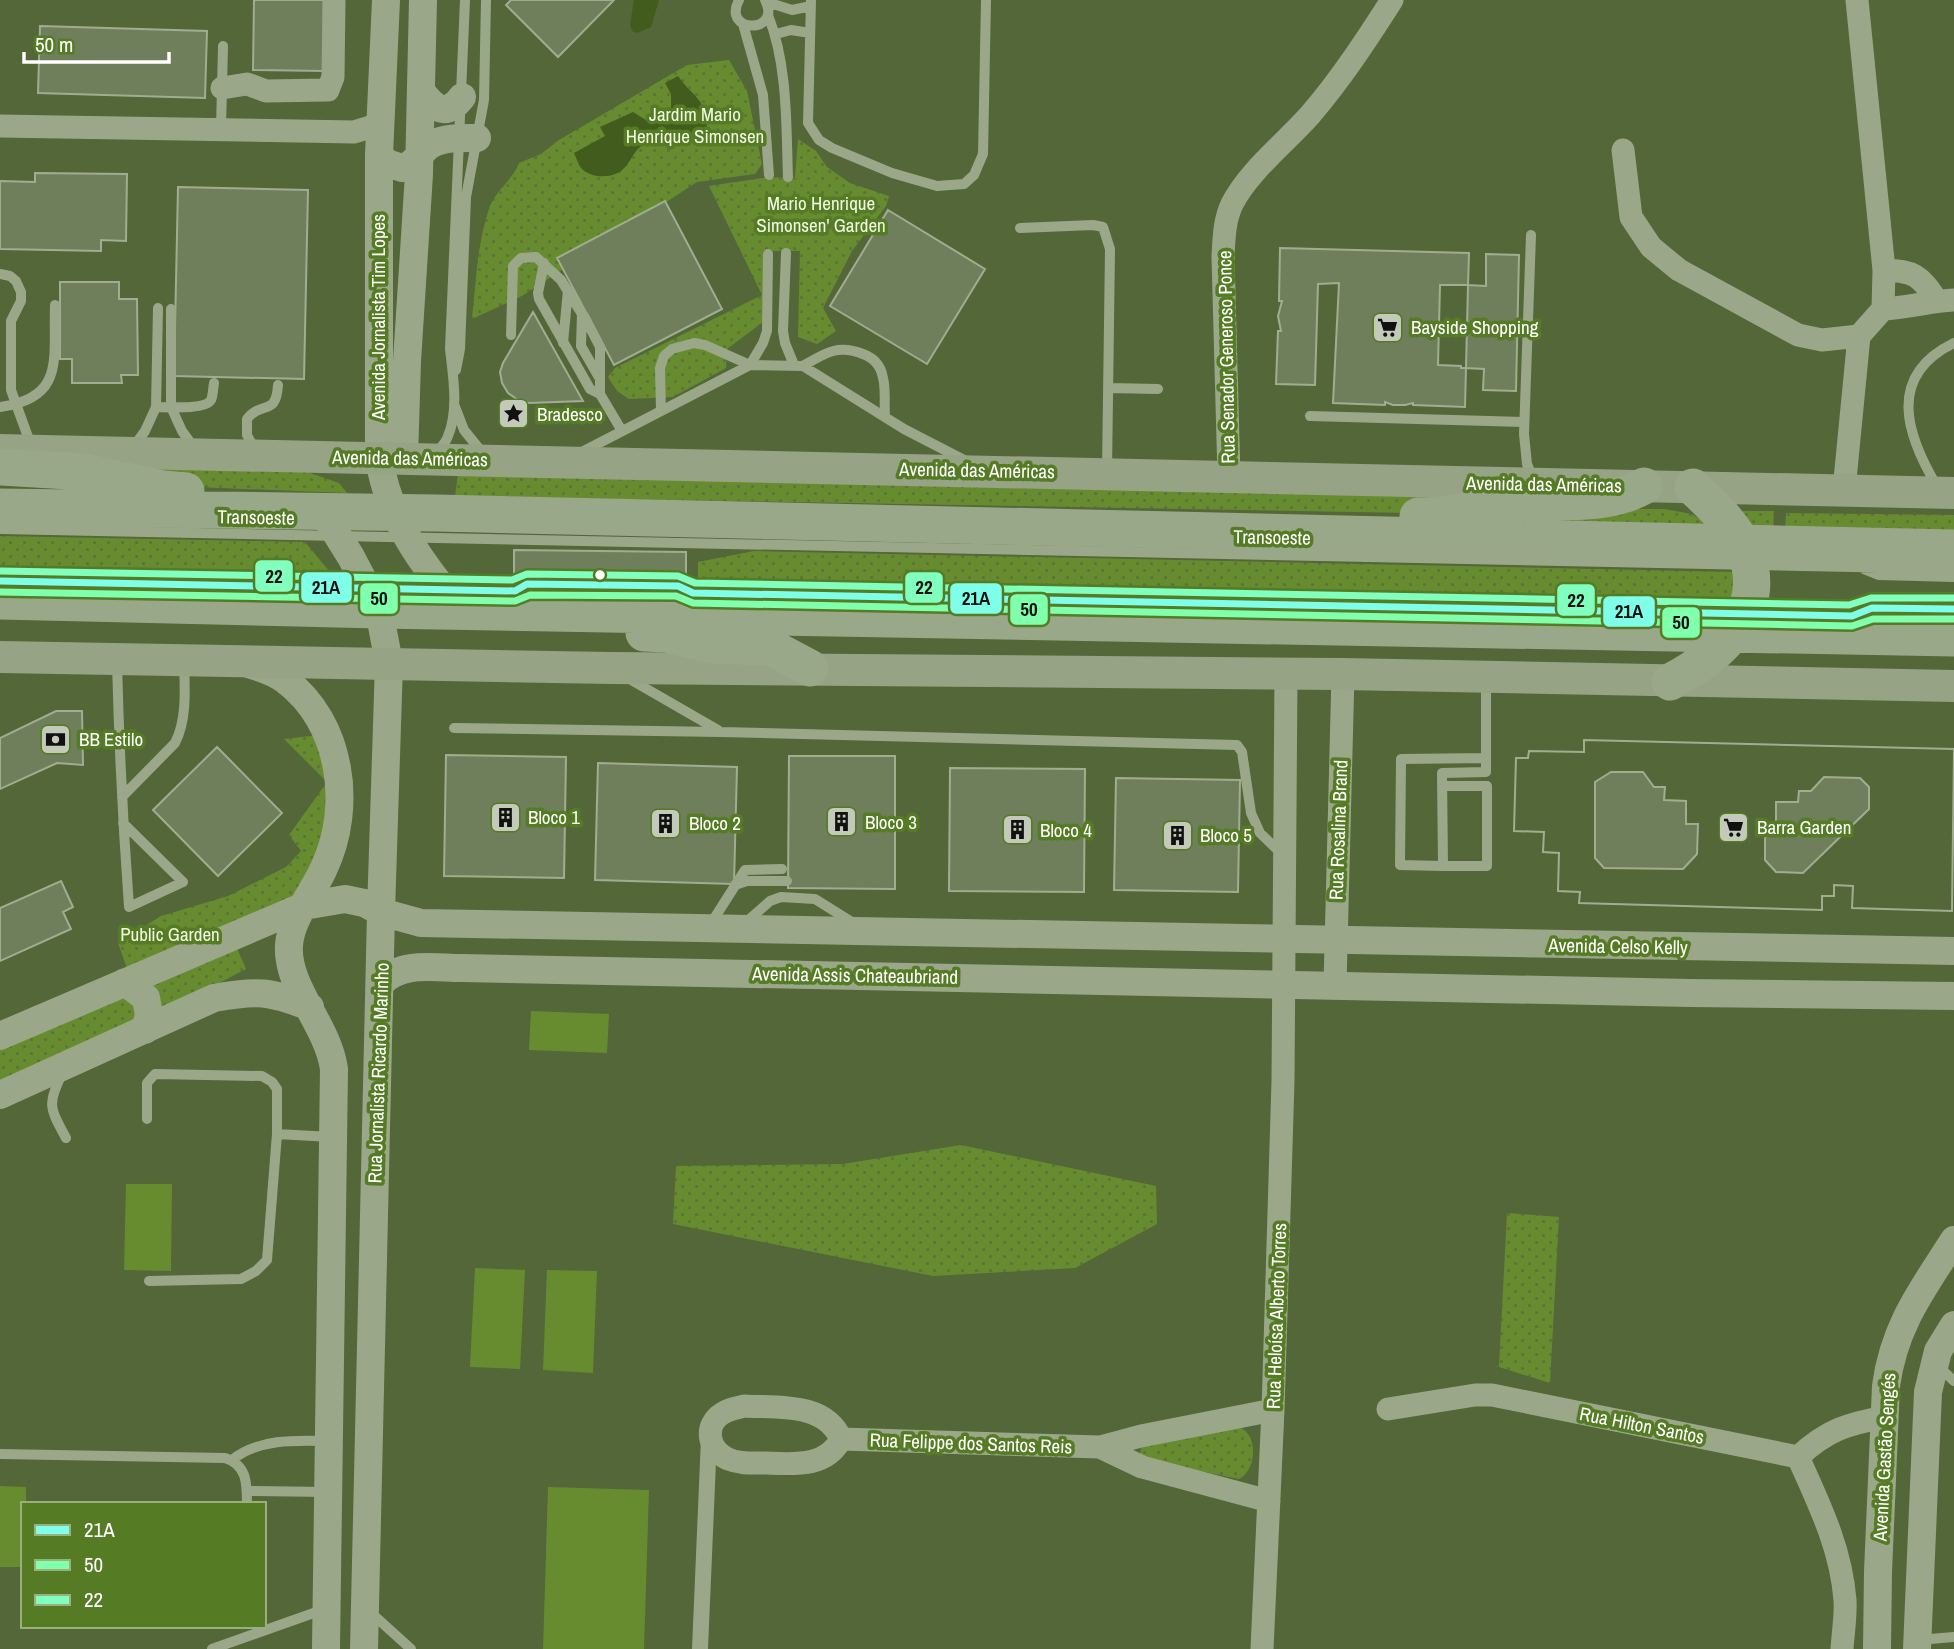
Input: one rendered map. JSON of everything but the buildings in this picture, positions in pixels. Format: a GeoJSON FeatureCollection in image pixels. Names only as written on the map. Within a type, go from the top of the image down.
{"type":"FeatureCollection","features":[{"type":"Feature","properties":{"kind":"highway"},"geometry":{"type":"LineString","coordinates":[[0,467],[86,472],[163,489],[256,494],[320,520]]}},
{"type":"Feature","properties":{"kind":"highway"},"geometry":{"type":"LineString","coordinates":[[1300,533],[1320,524],[1362,517],[1424,516],[1512,504],[1614,498],[1644,486]]}},
{"type":"Feature","properties":{"kind":"highway"},"geometry":{"type":"LineString","coordinates":[[1670,681],[1696,668],[1739,624],[1751,591],[1745,554],[1719,512],[1693,487]]}},
{"type":"Feature","properties":{"kind":"highway"},"geometry":{"type":"LineString","coordinates":[[0,506],[401,525],[1300,533],[1745,554],[1954,548]]}},
{"type":"Feature","properties":{"kind":"highway"},"geometry":{"type":"LineString","coordinates":[[0,601],[452,600],[591,613],[1739,624],[1954,638]]}},
{"type":"Feature","properties":{"kind":"highway"},"geometry":{"type":"LineString","coordinates":[[591,613],[634,631],[667,634],[711,645],[776,650],[810,668]]}},
{"type":"Feature","properties":{"kind":"main road","name":"Avenida das Américas"},"geometry":{"type":"LineString","coordinates":[[0,450],[1947,492]]}},
{"type":"Feature","properties":{"kind":"main road"},"geometry":{"type":"LineString","coordinates":[[0,657],[611,668],[1343,674],[1486,679],[1954,686]]}},
{"type":"Feature","properties":{"kind":"street"},"geometry":{"type":"LineString","coordinates":[[222,88],[247,85],[267,91],[328,90],[333,77],[334,0]]}},
{"type":"Feature","properties":{"kind":"street","name":"Avenida Jornalista Tim Lopes"},"geometry":{"type":"LineString","coordinates":[[386,0],[367,128],[380,155],[379,363],[404,458]]}},
{"type":"Feature","properties":{"kind":"street","name":"Avenida Jornalista Tim Lopes"},"geometry":{"type":"LineString","coordinates":[[423,0],[419,155],[404,458],[385,490],[417,556],[452,600]]}},
{"type":"Feature","properties":{"kind":"street","name":"Rua Senador Generoso Ponce"},"geometry":{"type":"LineString","coordinates":[[1229,477],[1223,257],[1224,229],[1231,206],[1241,189],[1312,114],[1350,64],[1392,0]]}},
{"type":"Feature","properties":{"kind":"street"},"geometry":{"type":"LineString","coordinates":[[1844,490],[1859,336],[1884,309],[1884,270],[1861,2]]}},
{"type":"Feature","properties":{"kind":"street"},"geometry":{"type":"LineString","coordinates":[[421,91],[439,109],[455,107],[462,97]]}},
{"type":"Feature","properties":{"kind":"street"},"geometry":{"type":"LineString","coordinates":[[0,126],[367,128],[397,116],[412,119],[420,125]]}},
{"type":"Feature","properties":{"kind":"street"},"geometry":{"type":"LineString","coordinates":[[380,155],[387,163],[402,168],[412,163],[430,145],[468,138]]}},
{"type":"Feature","properties":{"kind":"street"},"geometry":{"type":"LineString","coordinates":[[1623,150],[1631,218],[1651,247],[1679,270],[1798,335],[1822,340],[1859,336]]}},
{"type":"Feature","properties":{"kind":"street"},"geometry":{"type":"LineString","coordinates":[[1884,270],[1908,271],[1946,301]]}},
{"type":"Feature","properties":{"kind":"street"},"geometry":{"type":"LineString","coordinates":[[1884,309],[1909,308],[1946,301]]}},
{"type":"Feature","properties":{"kind":"street"},"geometry":{"type":"LineString","coordinates":[[379,363],[399,366],[407,361]]}},
{"type":"Feature","properties":{"kind":"street","name":"Rua Jornalista Ricardo Marinho"},"geometry":{"type":"LineString","coordinates":[[320,520],[374,599],[386,636],[389,663],[364,1649]]}},
{"type":"Feature","properties":{"kind":"street"},"geometry":{"type":"LineString","coordinates":[[244,662],[274,673],[295,688],[324,727],[337,765],[340,790],[337,829],[325,867],[292,932],[289,954],[296,983],[331,1050],[334,1069],[326,1649]]}},
{"type":"Feature","properties":{"kind":"street"},"geometry":{"type":"LineString","coordinates":[[1283,984],[1286,674]]}},
{"type":"Feature","properties":{"kind":"street","name":"Rua Rosalina Brand"},"geometry":{"type":"LineString","coordinates":[[1335,985],[1343,674]]}},
{"type":"Feature","properties":{"kind":"street"},"geometry":{"type":"LineString","coordinates":[[0,1036],[304,906],[345,899],[421,923],[1283,939]]}},
{"type":"Feature","properties":{"kind":"street"},"geometry":{"type":"LineString","coordinates":[[462,968],[450,956],[447,946],[451,933],[463,923]]}},
{"type":"Feature","properties":{"kind":"street"},"geometry":{"type":"LineString","coordinates":[[1130,980],[1142,971],[1148,960],[1145,948],[1131,936]]}},
{"type":"Feature","properties":{"kind":"street","name":"Avenida Celso Kelly"},"geometry":{"type":"LineString","coordinates":[[1283,939],[1954,951]]}},
{"type":"Feature","properties":{"kind":"street"},"geometry":{"type":"LineString","coordinates":[[1690,993],[1704,983],[1708,969],[1703,958],[1691,947]]}},
{"type":"Feature","properties":{"kind":"street"},"geometry":{"type":"LineString","coordinates":[[1761,994],[1750,982],[1747,971],[1751,958],[1762,948]]}},
{"type":"Feature","properties":{"kind":"street","name":"Avenida Assis Chateaubriand"},"geometry":{"type":"LineString","coordinates":[[381,983],[390,974],[405,968],[462,968],[1335,985]]}},
{"type":"Feature","properties":{"kind":"street"},"geometry":{"type":"LineString","coordinates":[[125,982],[146,998],[149,1015],[145,1030]]}},
{"type":"Feature","properties":{"kind":"street","name":"Rua Heloísa Alberto Torres"},"geometry":{"type":"LineString","coordinates":[[1262,1649],[1273,1410],[1283,1081],[1283,984]]}},
{"type":"Feature","properties":{"kind":"street"},"geometry":{"type":"LineString","coordinates":[[1335,985],[1954,996]]}},
{"type":"Feature","properties":{"kind":"street"},"geometry":{"type":"LineString","coordinates":[[0,1095],[214,998],[266,992],[310,1007]]}},
{"type":"Feature","properties":{"kind":"street","name":"Avenida Gastão Sengés"},"geometry":{"type":"LineString","coordinates":[[1877,1636],[1885,1417],[1890,1360],[1898,1333],[1954,1240]]}},
{"type":"Feature","properties":{"kind":"street"},"geometry":{"type":"LineString","coordinates":[[333,1262],[351,1275],[362,1273],[372,1265]]}},
{"type":"Feature","properties":{"kind":"street"},"geometry":{"type":"LineString","coordinates":[[1918,1638],[1928,1392],[1933,1362],[1954,1325]]}},
{"type":"Feature","properties":{"kind":"street","name":"Rua Hilton Santos"},"geometry":{"type":"LineString","coordinates":[[1388,1409],[1475,1395],[1492,1395],[1798,1457]]}},
{"type":"Feature","properties":{"kind":"street","name":"Rua Felippe dos Santos Reis"},"geometry":{"type":"LineString","coordinates":[[744,1406],[802,1409],[835,1425],[841,1439],[835,1450],[806,1464],[741,1463],[726,1458],[714,1448],[709,1435],[713,1422],[724,1413],[744,1406]]}},
{"type":"Feature","properties":{"kind":"street","name":"Rua Felippe dos Santos Reis"},"geometry":{"type":"LineString","coordinates":[[841,1439],[1100,1447],[1141,1436],[1273,1410]]}},
{"type":"Feature","properties":{"kind":"street"},"geometry":{"type":"LineString","coordinates":[[1842,1649],[1845,1602],[1837,1550],[1798,1457],[1816,1440],[1838,1427],[1885,1417]]}},
{"type":"Feature","properties":{"kind":"street"},"geometry":{"type":"LineString","coordinates":[[700,1649],[709,1435]]}},
{"type":"Feature","properties":{"kind":"street","name":"Rua Felippe dos Santos Reis"},"geometry":{"type":"LineString","coordinates":[[1100,1447],[1142,1467],[1269,1501]]}},
{"type":"Feature","properties":{"kind":"street"},"geometry":{"type":"LineString","coordinates":[[1877,1636],[1882,1614],[1889,1608],[1899,1606],[1909,1609],[1916,1616],[1918,1638]]}},
{"type":"Feature","properties":{"kind":"street"},"geometry":{"type":"LineString","coordinates":[[327,1608],[365,1608]]}},
{"type":"Feature","properties":{"kind":"lane"},"geometry":{"type":"LineString","coordinates":[[454,380],[460,349],[468,138],[462,97],[465,0]]}},
{"type":"Feature","properties":{"kind":"lane"},"geometry":{"type":"LineString","coordinates":[[404,458],[449,434],[454,404],[450,349],[468,138],[484,100],[486,0]]}},
{"type":"Feature","properties":{"kind":"lane"},"geometry":{"type":"LineString","coordinates":[[766,1],[783,9],[799,9],[811,3],[808,123],[819,140],[875,166],[937,186],[964,184],[974,175],[983,154],[986,0]]}},
{"type":"Feature","properties":{"kind":"lane"},"geometry":{"type":"LineString","coordinates":[[737,1],[735,12],[743,24],[763,95],[769,175]]}},
{"type":"Feature","properties":{"kind":"lane"},"geometry":{"type":"LineString","coordinates":[[766,1],[768,15],[776,34],[786,122],[788,177]]}},
{"type":"Feature","properties":{"kind":"lane"},"geometry":{"type":"LineString","coordinates":[[743,24],[759,25],[768,15]]}},
{"type":"Feature","properties":{"kind":"lane"},"geometry":{"type":"LineString","coordinates":[[776,34],[791,30],[810,33]]}},
{"type":"Feature","properties":{"kind":"lane"},"geometry":{"type":"LineString","coordinates":[[221,128],[223,46]]}},
{"type":"Feature","properties":{"kind":"lane"},"geometry":{"type":"LineString","coordinates":[[786,122],[808,123]]}},
{"type":"Feature","properties":{"kind":"lane"},"geometry":{"type":"LineString","coordinates":[[1020,228],[1093,225],[1103,228],[1110,249],[1107,474]]}},
{"type":"Feature","properties":{"kind":"lane"},"geometry":{"type":"LineString","coordinates":[[1531,235],[1524,422],[1527,464],[1535,484]]}},
{"type":"Feature","properties":{"kind":"lane"},"geometry":{"type":"LineString","coordinates":[[786,253],[783,331],[785,343],[798,365],[904,429],[984,470]]}},
{"type":"Feature","properties":{"kind":"lane"},"geometry":{"type":"LineString","coordinates":[[562,462],[751,365],[767,331],[768,254]]}},
{"type":"Feature","properties":{"kind":"lane"},"geometry":{"type":"LineString","coordinates":[[511,335],[513,266],[516,261],[528,256],[536,257],[568,290],[600,347],[600,394],[622,431]]}},
{"type":"Feature","properties":{"kind":"lane"},"geometry":{"type":"LineString","coordinates":[[544,263],[538,293],[590,389],[600,394]]}},
{"type":"Feature","properties":{"kind":"lane"},"geometry":{"type":"LineString","coordinates":[[0,274],[10,276],[16,281],[21,292],[21,301],[5,321],[11,390],[33,450]]}},
{"type":"Feature","properties":{"kind":"lane"},"geometry":{"type":"LineString","coordinates":[[563,343],[568,290]]}},
{"type":"Feature","properties":{"kind":"lane"},"geometry":{"type":"LineString","coordinates":[[0,407],[18,404],[43,391],[53,373],[55,305]]}},
{"type":"Feature","properties":{"kind":"lane"},"geometry":{"type":"LineString","coordinates":[[130,452],[145,431],[156,407],[158,308]]}},
{"type":"Feature","properties":{"kind":"lane"},"geometry":{"type":"LineString","coordinates":[[171,309],[172,407],[182,431],[198,454]]}},
{"type":"Feature","properties":{"kind":"lane"},"geometry":{"type":"LineString","coordinates":[[582,314],[581,346],[600,379]]}},
{"type":"Feature","properties":{"kind":"lane"},"geometry":{"type":"LineString","coordinates":[[661,411],[660,368],[664,356],[672,349],[694,343],[751,365],[798,365],[838,349],[849,349],[871,357],[879,365],[884,379],[885,416]]}},
{"type":"Feature","properties":{"kind":"lane"},"geometry":{"type":"LineString","coordinates":[[1947,492],[1922,461],[1910,426],[1907,402],[1913,377],[1936,352],[1954,343]]}},
{"type":"Feature","properties":{"kind":"lane"},"geometry":{"type":"LineString","coordinates":[[156,407],[200,406],[208,403],[212,400],[214,383]]}},
{"type":"Feature","properties":{"kind":"lane"},"geometry":{"type":"LineString","coordinates":[[257,455],[247,435],[247,419],[256,411],[274,405],[277,401],[278,385]]}},
{"type":"Feature","properties":{"kind":"lane"},"geometry":{"type":"LineString","coordinates":[[1109,388],[1158,389]]}},
{"type":"Feature","properties":{"kind":"lane"},"geometry":{"type":"LineString","coordinates":[[454,404],[470,439],[489,460]]}},
{"type":"Feature","properties":{"kind":"lane"},"geometry":{"type":"LineString","coordinates":[[1310,416],[1524,422]]}},
{"type":"Feature","properties":{"kind":"lane","name":"Transoeste"},"geometry":{"type":"LineString","coordinates":[[0,529],[320,520]]}},
{"type":"Feature","properties":{"kind":"lane","name":"Transoeste"},"geometry":{"type":"LineString","coordinates":[[401,525],[511,541],[534,547],[652,548],[673,547],[683,542],[1745,554],[1860,567],[1954,569]]}},
{"type":"Feature","properties":{"kind":"lane","name":"Transoeste"},"geometry":{"type":"LineString","coordinates":[[1860,567],[1879,575],[1954,576]]}},
{"type":"Feature","properties":{"kind":"lane"},"geometry":{"type":"LineString","coordinates":[[0,581],[374,599]]}},
{"type":"Feature","properties":{"kind":"lane"},"geometry":{"type":"LineString","coordinates":[[452,600],[515,591],[527,584],[678,586],[693,593],[1739,624],[1852,616],[1954,618]]}},
{"type":"Feature","properties":{"kind":"lane"},"geometry":{"type":"LineString","coordinates":[[1852,616],[1872,608],[1954,609]]}},
{"type":"Feature","properties":{"kind":"lane"},"geometry":{"type":"LineString","coordinates":[[117,660],[123,823],[129,907],[183,882],[123,823]]}},
{"type":"Feature","properties":{"kind":"lane"},"geometry":{"type":"LineString","coordinates":[[122,797],[175,743],[180,733],[184,702],[184,661]]}},
{"type":"Feature","properties":{"kind":"lane"},"geometry":{"type":"LineString","coordinates":[[611,668],[721,732]]}},
{"type":"Feature","properties":{"kind":"lane"},"geometry":{"type":"LineString","coordinates":[[1443,866],[1442,773],[1486,772],[1486,679]]}},
{"type":"Feature","properties":{"kind":"lane"},"geometry":{"type":"LineString","coordinates":[[454,728],[1237,745],[1242,752],[1251,813],[1261,833],[1284,856]]}},
{"type":"Feature","properties":{"kind":"lane"},"geometry":{"type":"LineString","coordinates":[[1442,786],[1487,786],[1487,866],[1400,865],[1401,759],[1486,758]]}},
{"type":"Feature","properties":{"kind":"lane"},"geometry":{"type":"LineString","coordinates":[[708,928],[742,873],[748,869],[782,869]]}},
{"type":"Feature","properties":{"kind":"lane"},"geometry":{"type":"LineString","coordinates":[[735,885],[747,881],[787,881]]}},
{"type":"Feature","properties":{"kind":"lane"},"geometry":{"type":"LineString","coordinates":[[66,1065],[51,1097],[50,1108],[66,1138]]}},
{"type":"Feature","properties":{"kind":"lane"},"geometry":{"type":"LineString","coordinates":[[147,1119],[147,1083],[155,1074],[262,1076],[277,1089],[277,1134],[267,1260],[256,1271],[241,1279],[149,1280]]}},
{"type":"Feature","properties":{"kind":"lane"},"geometry":{"type":"LineString","coordinates":[[277,1134],[333,1137]]}},
{"type":"Feature","properties":{"kind":"lane"},"geometry":{"type":"LineString","coordinates":[[1933,1362],[1954,1381]]}},
{"type":"Feature","properties":{"kind":"lane"},"geometry":{"type":"LineString","coordinates":[[232,1460],[244,1450],[263,1444],[329,1441]]}},
{"type":"Feature","properties":{"kind":"lane"},"geometry":{"type":"LineString","coordinates":[[0,1454],[225,1458],[232,1460],[243,1471],[247,1502]]}},
{"type":"Feature","properties":{"kind":"lane"},"geometry":{"type":"LineString","coordinates":[[247,1491],[329,1492]]}},
{"type":"Feature","properties":{"kind":"lane"},"geometry":{"type":"LineString","coordinates":[[212,1649],[327,1608]]}},
{"type":"Feature","properties":{"kind":"lane"},"geometry":{"type":"LineString","coordinates":[[365,1608],[411,1649]]}},
{"type":"Feature","properties":{"kind":"lane"},"geometry":{"type":"LineString","coordinates":[[1918,1638],[1954,1637]]}},
{"type":"Feature","properties":{"kind":"green space","name":"Jardim Mario Henrique Simonsen"},"geometry":{"type":"Polygon","coordinates":[[[729,60],[747,91],[762,164],[755,174],[697,182],[522,296],[472,319],[485,222],[491,203],[519,163],[541,154],[559,140],[687,65],[729,60]]]}},
{"type":"Feature","properties":{"kind":"green space","name":"Mario Henrique Simonsen' Garden"},"geometry":{"type":"Polygon","coordinates":[[[798,139],[816,151],[827,167],[850,183],[889,196],[886,206],[852,251],[823,308],[836,331],[817,344],[798,337],[800,251],[763,251],[763,322],[727,349],[726,368],[673,397],[629,399],[617,391],[608,377],[615,368],[762,295],[709,186],[763,178],[795,177],[798,139]]]}},
{"type":"Feature","properties":{"kind":"green space"},"geometry":{"type":"Polygon","coordinates":[[[134,467],[307,472],[339,483],[347,493],[171,486],[134,467]]]}},
{"type":"Feature","properties":{"kind":"green space"},"geometry":{"type":"Polygon","coordinates":[[[458,474],[1417,495],[1477,503],[1412,513],[455,496],[458,474]]]}},
{"type":"Feature","properties":{"kind":"green space"},"geometry":{"type":"Polygon","coordinates":[[[1602,509],[1664,509],[1692,514],[1710,526],[1435,524],[1602,509]]]}},
{"type":"Feature","properties":{"kind":"green space"},"geometry":{"type":"Polygon","coordinates":[[[1732,511],[1774,511],[1773,532],[1750,532],[1732,511]]]}},
{"type":"Feature","properties":{"kind":"green space"},"geometry":{"type":"Polygon","coordinates":[[[1786,513],[1954,515],[1954,536],[1785,532],[1786,513]]]}},
{"type":"Feature","properties":{"kind":"green space"},"geometry":{"type":"Polygon","coordinates":[[[0,536],[305,542],[339,583],[0,576],[0,536]]]}},
{"type":"Feature","properties":{"kind":"green space"},"geometry":{"type":"Polygon","coordinates":[[[754,551],[1736,572],[1734,610],[761,592],[698,580],[698,562],[754,551]]]}},
{"type":"Feature","properties":{"kind":"green space","name":"Public Garden"},"geometry":{"type":"Polygon","coordinates":[[[319,735],[332,768],[330,827],[319,863],[298,893],[264,913],[129,974],[118,943],[161,916],[228,896],[286,867],[301,851],[289,835],[327,782],[284,739],[319,735]]]}},
{"type":"Feature","properties":{"kind":"green space"},"geometry":{"type":"Polygon","coordinates":[[[237,948],[246,969],[208,989],[0,1083],[0,1050],[237,948]]]}},
{"type":"Feature","properties":{"kind":"green space"},"geometry":{"type":"Polygon","coordinates":[[[531,1011],[609,1014],[607,1053],[529,1050],[531,1011]]]}},
{"type":"Feature","properties":{"kind":"green space"},"geometry":{"type":"Polygon","coordinates":[[[961,1145],[1156,1186],[1157,1224],[1075,1268],[933,1276],[673,1224],[676,1166],[843,1164],[961,1145]]]}},
{"type":"Feature","properties":{"kind":"green space"},"geometry":{"type":"Polygon","coordinates":[[[126,1184],[172,1184],[171,1271],[124,1270],[126,1184]]]}},
{"type":"Feature","properties":{"kind":"green space"},"geometry":{"type":"Polygon","coordinates":[[[1507,1213],[1559,1217],[1550,1383],[1499,1367],[1507,1213]]]}},
{"type":"Feature","properties":{"kind":"green space"},"geometry":{"type":"Polygon","coordinates":[[[475,1268],[525,1270],[520,1369],[470,1367],[475,1268]]]}},
{"type":"Feature","properties":{"kind":"green space"},"geometry":{"type":"Polygon","coordinates":[[[547,1270],[597,1271],[593,1373],[543,1370],[547,1270]]]}},
{"type":"Feature","properties":{"kind":"green space"},"geometry":{"type":"Polygon","coordinates":[[[1238,1427],[1250,1436],[1253,1452],[1249,1468],[1239,1479],[1146,1460],[1140,1454],[1142,1444],[1238,1427]]]}},
{"type":"Feature","properties":{"kind":"green space"},"geometry":{"type":"Polygon","coordinates":[[[0,1486],[26,1487],[26,1502],[21,1502],[21,1567],[0,1567],[0,1486]]]}},
{"type":"Feature","properties":{"kind":"green space"},"geometry":{"type":"Polygon","coordinates":[[[548,1487],[649,1490],[644,1649],[543,1649],[548,1487]]]}},
{"type":"Feature","properties":{"kind":"shaded area"},"geometry":{"type":"Polygon","coordinates":[[[634,0],[659,0],[651,27],[637,33],[632,31],[630,25],[634,0]]]}},
{"type":"Feature","properties":{"kind":"shaded area"},"geometry":{"type":"Polygon","coordinates":[[[678,76],[701,103],[707,127],[700,137],[659,139],[646,143],[616,174],[595,175],[581,168],[574,153],[605,136],[600,127],[633,112],[649,122],[662,120],[671,114],[671,94],[665,83],[678,76]]]}},
{"type":"Feature","properties":{"kind":"transit line","name":"22"},"geometry":{"type":"LineString","coordinates":[[0,571],[512,580],[527,574],[678,576],[695,583],[1849,605],[1871,598],[1954,598]]}},
{"type":"Feature","properties":{"kind":"transit line","name":"21A"},"geometry":{"type":"LineString","coordinates":[[0,581],[515,591],[527,584],[678,586],[693,593],[1852,616],[1872,608],[1954,609]]}},
{"type":"Feature","properties":{"kind":"transit line","name":"50"},"geometry":{"type":"LineString","coordinates":[[0,592],[515,601],[530,595],[676,596],[693,603],[1852,626],[1873,619],[1954,619]]}},
{"type":"Feature","properties":{"kind":"place","name":"Bayside Shopping"},"geometry":{"type":"Point","coordinates":[1388,327]}},
{"type":"Feature","properties":{"kind":"place","name":"Bradesco"},"geometry":{"type":"Point","coordinates":[514,414]}},
{"type":"Feature","properties":{"kind":"place","name":"BB Estilo"},"geometry":{"type":"Point","coordinates":[56,739]}},
{"type":"Feature","properties":{"kind":"place","name":"Bloco 1"},"geometry":{"type":"Point","coordinates":[505,817]}},
{"type":"Feature","properties":{"kind":"place","name":"Bloco 3"},"geometry":{"type":"Point","coordinates":[842,822]}},
{"type":"Feature","properties":{"kind":"place","name":"Bloco 2"},"geometry":{"type":"Point","coordinates":[666,823]}},
{"type":"Feature","properties":{"kind":"place","name":"Barra Garden"},"geometry":{"type":"Point","coordinates":[1734,827]}},
{"type":"Feature","properties":{"kind":"place","name":"Bloco 4"},"geometry":{"type":"Point","coordinates":[1017,830]}},
{"type":"Feature","properties":{"kind":"place","name":"Bloco 5"},"geometry":{"type":"Point","coordinates":[1177,835]}}]}
